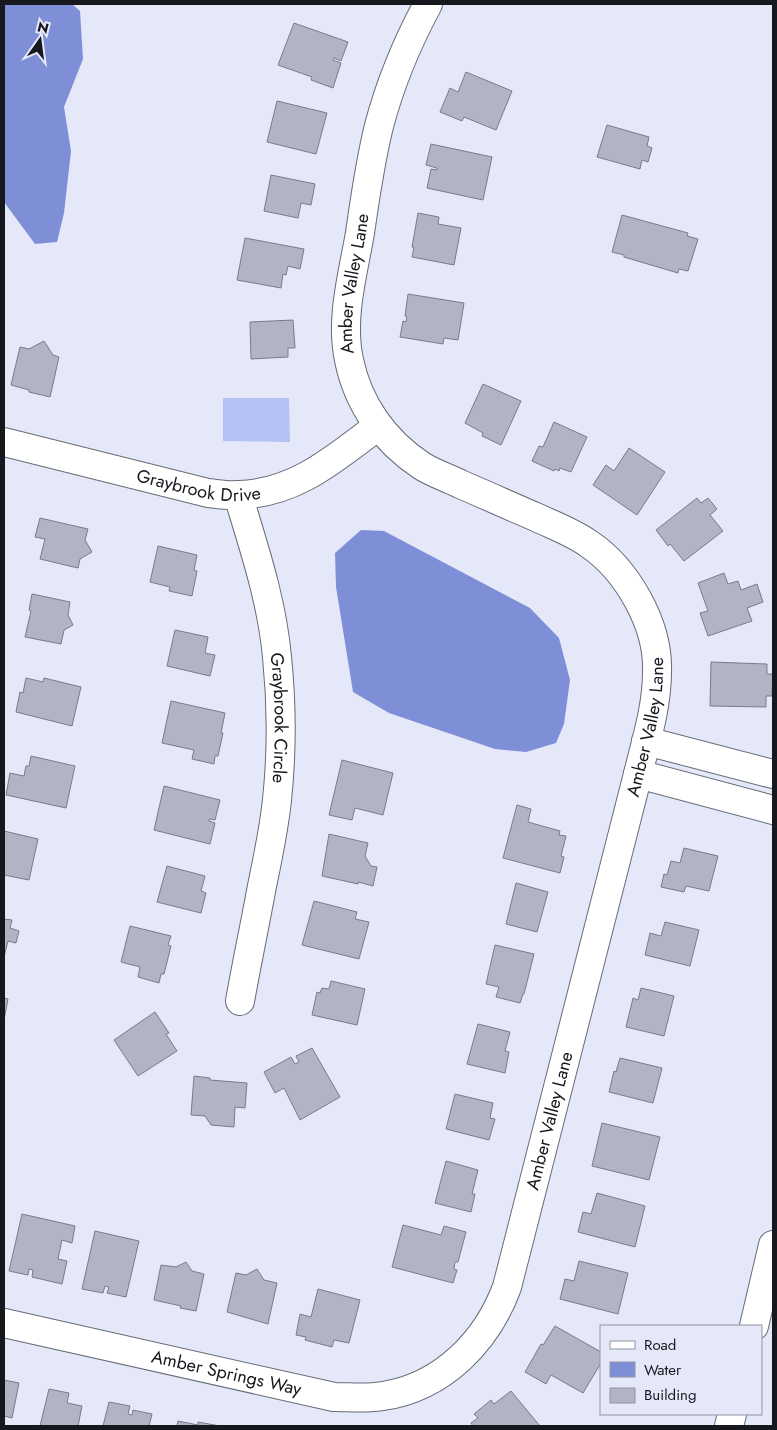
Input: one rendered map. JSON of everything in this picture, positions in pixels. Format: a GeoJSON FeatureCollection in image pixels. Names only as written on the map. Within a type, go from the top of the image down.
{"type":"FeatureCollection","features":[{"type":"Feature","properties":{"kind":"street","name":"Amber Valley Lane"},"geometry":{"type":"LineString","coordinates":[[428,4],[396,73],[379,126],[371,164],[346,325],[349,361],[358,392],[378,426],[398,447],[422,466],[563,530],[589,544],[618,569],[635,596],[650,626],[658,670],[656,691],[638,774],[507,1287],[494,1318],[479,1339],[461,1358],[445,1370]]}},
{"type":"Feature","properties":{"kind":"street","name":"Graybrook Drive"},"geometry":{"type":"LineString","coordinates":[[4,442],[208,493],[238,495],[272,490],[297,482],[327,464],[378,426]]}},
{"type":"Feature","properties":{"kind":"street","name":"Graybrook Circle"},"geometry":{"type":"LineString","coordinates":[[238,495],[262,576],[270,614],[277,655],[281,739],[277,801],[272,838],[240,1001]]}},
{"type":"Feature","properties":{"kind":"street"},"geometry":{"type":"LineString","coordinates":[[646,741],[773,774]]}},
{"type":"Feature","properties":{"kind":"street"},"geometry":{"type":"LineString","coordinates":[[638,774],[773,810]]}},
{"type":"Feature","properties":{"kind":"street"},"geometry":{"type":"LineString","coordinates":[[754,1325],[773,1245]]}},
{"type":"Feature","properties":{"kind":"street","name":"Amber Springs Way"},"geometry":{"type":"LineString","coordinates":[[4,1323],[334,1397],[371,1398],[385,1396],[427,1382],[445,1370]]}},
{"type":"Feature","properties":{"kind":"shaded area"},"geometry":{"type":"Polygon","coordinates":[[[223,398],[289,398],[290,442],[223,441],[223,398]]]}},
{"type":"Feature","properties":{"kind":"water"},"geometry":{"type":"Polygon","coordinates":[[[4,4],[72,4],[80,11],[83,59],[64,107],[71,151],[64,213],[57,242],[35,244],[4,202],[4,4]]]}},
{"type":"Feature","properties":{"kind":"water"},"geometry":{"type":"Polygon","coordinates":[[[361,530],[384,531],[530,608],[559,638],[570,680],[564,724],[556,743],[526,752],[495,749],[389,713],[353,692],[336,587],[335,553],[361,530]]]}},
{"type":"Feature","properties":{"kind":"building"},"geometry":{"type":"Polygon","coordinates":[[[294,23],[348,42],[341,61],[334,58],[333,60],[341,63],[333,88],[311,80],[312,77],[278,65],[294,23]]]}},
{"type":"Feature","properties":{"kind":"building"},"geometry":{"type":"Polygon","coordinates":[[[466,72],[512,91],[496,130],[464,117],[462,121],[440,112],[450,88],[458,92],[466,72]]]}},
{"type":"Feature","properties":{"kind":"building"},"geometry":{"type":"Polygon","coordinates":[[[277,101],[327,113],[316,154],[267,142],[277,101]]]}},
{"type":"Feature","properties":{"kind":"building"},"geometry":{"type":"Polygon","coordinates":[[[607,125],[649,137],[647,146],[652,148],[648,162],[642,160],[640,169],[597,157],[607,125]]]}},
{"type":"Feature","properties":{"kind":"building"},"geometry":{"type":"Polygon","coordinates":[[[431,144],[492,157],[483,200],[427,188],[431,169],[437,170],[437,168],[426,165],[431,144]]]}},
{"type":"Feature","properties":{"kind":"building"},"geometry":{"type":"Polygon","coordinates":[[[271,175],[315,184],[311,205],[301,203],[298,218],[264,211],[271,175]]]}},
{"type":"Feature","properties":{"kind":"building"},"geometry":{"type":"Polygon","coordinates":[[[418,213],[439,217],[438,224],[461,228],[454,265],[412,257],[418,213]]]}},
{"type":"Feature","properties":{"kind":"building"},"geometry":{"type":"Polygon","coordinates":[[[622,215],[688,233],[687,236],[698,239],[688,271],[679,269],[678,273],[612,252],[622,215]]]}},
{"type":"Feature","properties":{"kind":"building"},"geometry":{"type":"Polygon","coordinates":[[[245,238],[304,249],[300,269],[288,266],[286,275],[283,274],[281,288],[237,280],[245,238]]]}},
{"type":"Feature","properties":{"kind":"building"},"geometry":{"type":"Polygon","coordinates":[[[408,294],[464,303],[458,340],[444,338],[443,344],[400,337],[403,321],[406,322],[407,317],[405,316],[408,294]]]}},
{"type":"Feature","properties":{"kind":"building"},"geometry":{"type":"Polygon","coordinates":[[[293,320],[295,348],[288,348],[288,357],[251,359],[250,322],[293,320]]]}},
{"type":"Feature","properties":{"kind":"building"},"geometry":{"type":"Polygon","coordinates":[[[44,341],[53,355],[59,357],[50,397],[11,385],[20,347],[29,349],[44,341]]]}},
{"type":"Feature","properties":{"kind":"building"},"geometry":{"type":"Polygon","coordinates":[[[483,384],[521,401],[501,445],[482,436],[483,433],[465,423],[483,384]]]}},
{"type":"Feature","properties":{"kind":"building"},"geometry":{"type":"Polygon","coordinates":[[[554,422],[587,437],[571,472],[560,468],[559,471],[555,469],[554,471],[532,461],[539,446],[543,447],[554,422]]]}},
{"type":"Feature","properties":{"kind":"building"},"geometry":{"type":"Polygon","coordinates":[[[629,448],[665,472],[637,515],[593,485],[606,465],[614,471],[629,448]]]}},
{"type":"Feature","properties":{"kind":"building"},"geometry":{"type":"Polygon","coordinates":[[[697,498],[701,503],[708,498],[717,509],[710,515],[723,531],[684,561],[670,544],[668,546],[656,530],[697,498]]]}},
{"type":"Feature","properties":{"kind":"building"},"geometry":{"type":"Polygon","coordinates":[[[40,518],[88,529],[85,540],[92,552],[80,559],[78,568],[40,559],[45,539],[35,537],[40,518]]]}},
{"type":"Feature","properties":{"kind":"building"},"geometry":{"type":"Polygon","coordinates":[[[158,546],[197,555],[194,570],[197,571],[192,596],[169,591],[170,587],[150,582],[158,546]]]}},
{"type":"Feature","properties":{"kind":"building"},"geometry":{"type":"Polygon","coordinates":[[[724,573],[728,584],[738,581],[741,590],[757,584],[763,602],[747,608],[752,621],[708,636],[700,613],[708,611],[698,583],[724,573]]]}},
{"type":"Feature","properties":{"kind":"building"},"geometry":{"type":"Polygon","coordinates":[[[32,594],[70,602],[68,615],[73,625],[64,630],[61,644],[25,637],[31,611],[29,610],[32,594]]]}},
{"type":"Feature","properties":{"kind":"building"},"geometry":{"type":"Polygon","coordinates":[[[175,630],[208,637],[205,653],[215,655],[210,676],[167,666],[175,630]]]}},
{"type":"Feature","properties":{"kind":"building"},"geometry":{"type":"Polygon","coordinates":[[[711,662],[767,664],[767,674],[773,674],[772,696],[766,696],[766,707],[710,706],[711,662]]]}},
{"type":"Feature","properties":{"kind":"building"},"geometry":{"type":"Polygon","coordinates":[[[26,678],[43,682],[44,678],[81,687],[72,726],[16,712],[20,692],[23,693],[26,678]]]}},
{"type":"Feature","properties":{"kind":"building"},"geometry":{"type":"Polygon","coordinates":[[[171,701],[225,713],[221,733],[223,733],[218,756],[215,756],[214,764],[192,759],[194,750],[162,743],[171,701]]]}},
{"type":"Feature","properties":{"kind":"building"},"geometry":{"type":"Polygon","coordinates":[[[31,756],[75,766],[66,808],[6,795],[10,773],[24,776],[31,756]]]}},
{"type":"Feature","properties":{"kind":"building"},"geometry":{"type":"Polygon","coordinates":[[[342,760],[393,773],[383,815],[355,808],[352,820],[329,815],[342,760]]]}},
{"type":"Feature","properties":{"kind":"building"},"geometry":{"type":"Polygon","coordinates":[[[164,786],[220,800],[215,820],[209,819],[209,821],[215,823],[210,844],[154,830],[164,786]]]}},
{"type":"Feature","properties":{"kind":"building"},"geometry":{"type":"Polygon","coordinates":[[[517,805],[531,809],[528,822],[560,831],[559,835],[566,836],[561,856],[564,857],[560,873],[503,858],[517,805]]]}},
{"type":"Feature","properties":{"kind":"building"},"geometry":{"type":"Polygon","coordinates":[[[4,831],[38,839],[29,880],[4,875],[4,831]]]}},
{"type":"Feature","properties":{"kind":"building"},"geometry":{"type":"Polygon","coordinates":[[[329,834],[368,843],[365,856],[371,866],[377,867],[373,886],[322,876],[329,834]]]}},
{"type":"Feature","properties":{"kind":"building"},"geometry":{"type":"Polygon","coordinates":[[[684,848],[718,856],[709,891],[686,886],[684,892],[661,887],[664,874],[667,875],[671,861],[680,863],[684,848]]]}},
{"type":"Feature","properties":{"kind":"building"},"geometry":{"type":"Polygon","coordinates":[[[167,866],[205,876],[201,891],[206,893],[201,913],[157,902],[167,866]]]}},
{"type":"Feature","properties":{"kind":"building"},"geometry":{"type":"Polygon","coordinates":[[[516,883],[548,892],[537,932],[506,924],[516,883]]]}},
{"type":"Feature","properties":{"kind":"building"},"geometry":{"type":"Polygon","coordinates":[[[314,901],[357,912],[355,919],[369,922],[359,959],[302,945],[314,901]]]}},
{"type":"Feature","properties":{"kind":"building"},"geometry":{"type":"Polygon","coordinates":[[[4,919],[12,920],[10,928],[19,931],[16,943],[8,941],[4,957],[4,919]]]}},
{"type":"Feature","properties":{"kind":"building"},"geometry":{"type":"Polygon","coordinates":[[[665,922],[699,930],[690,966],[645,955],[650,933],[661,936],[665,922]]]}},
{"type":"Feature","properties":{"kind":"building"},"geometry":{"type":"Polygon","coordinates":[[[130,926],[171,936],[168,945],[171,946],[164,974],[161,974],[159,983],[138,977],[140,967],[121,962],[130,926]]]}},
{"type":"Feature","properties":{"kind":"building"},"geometry":{"type":"Polygon","coordinates":[[[495,945],[534,954],[520,1003],[496,997],[499,987],[486,984],[495,945]]]}},
{"type":"Feature","properties":{"kind":"building"},"geometry":{"type":"Polygon","coordinates":[[[331,981],[365,989],[357,1025],[312,1015],[317,992],[320,993],[322,988],[329,989],[331,981]]]}},
{"type":"Feature","properties":{"kind":"building"},"geometry":{"type":"Polygon","coordinates":[[[641,988],[674,996],[664,1036],[626,1027],[633,998],[638,1000],[641,988]]]}},
{"type":"Feature","properties":{"kind":"building"},"geometry":{"type":"Polygon","coordinates":[[[4,998],[8,999],[4,1020],[4,998]]]}},
{"type":"Feature","properties":{"kind":"building"},"geometry":{"type":"Polygon","coordinates":[[[155,1012],[169,1033],[166,1034],[177,1051],[138,1076],[114,1040],[155,1012]]]}},
{"type":"Feature","properties":{"kind":"building"},"geometry":{"type":"Polygon","coordinates":[[[478,1024],[510,1032],[505,1051],[509,1052],[505,1073],[467,1064],[478,1024]]]}},
{"type":"Feature","properties":{"kind":"building"},"geometry":{"type":"Polygon","coordinates":[[[312,1048],[340,1097],[300,1120],[284,1088],[275,1093],[264,1072],[291,1057],[295,1064],[299,1062],[296,1056],[312,1048]]]}},
{"type":"Feature","properties":{"kind":"building"},"geometry":{"type":"Polygon","coordinates":[[[620,1058],[662,1068],[653,1103],[609,1092],[614,1071],[616,1072],[620,1058]]]}},
{"type":"Feature","properties":{"kind":"building"},"geometry":{"type":"Polygon","coordinates":[[[194,1076],[210,1078],[210,1080],[247,1083],[245,1108],[235,1107],[234,1127],[211,1125],[205,1116],[191,1115],[194,1076]]]}},
{"type":"Feature","properties":{"kind":"building"},"geometry":{"type":"Polygon","coordinates":[[[455,1094],[493,1103],[490,1118],[495,1119],[489,1140],[446,1129],[455,1094]]]}},
{"type":"Feature","properties":{"kind":"building"},"geometry":{"type":"Polygon","coordinates":[[[602,1123],[660,1137],[649,1180],[592,1166],[602,1123]]]}},
{"type":"Feature","properties":{"kind":"building"},"geometry":{"type":"Polygon","coordinates":[[[446,1161],[478,1170],[472,1194],[475,1194],[471,1212],[435,1203],[446,1161]]]}},
{"type":"Feature","properties":{"kind":"building"},"geometry":{"type":"Polygon","coordinates":[[[597,1193],[645,1206],[635,1247],[578,1232],[583,1212],[591,1214],[597,1193]]]}},
{"type":"Feature","properties":{"kind":"building"},"geometry":{"type":"Polygon","coordinates":[[[22,1214],[75,1226],[72,1243],[62,1240],[58,1259],[67,1261],[62,1284],[32,1277],[33,1270],[29,1269],[28,1275],[9,1271],[22,1214]]]}},
{"type":"Feature","properties":{"kind":"building"},"geometry":{"type":"Polygon","coordinates":[[[403,1225],[441,1235],[444,1226],[466,1232],[458,1262],[455,1262],[454,1269],[457,1270],[453,1283],[392,1267],[403,1225]]]}},
{"type":"Feature","properties":{"kind":"building"},"geometry":{"type":"Polygon","coordinates":[[[95,1231],[139,1241],[126,1297],[107,1293],[109,1287],[105,1286],[103,1293],[82,1289],[95,1231]]]}},
{"type":"Feature","properties":{"kind":"building"},"geometry":{"type":"Polygon","coordinates":[[[579,1261],[628,1273],[618,1314],[560,1299],[565,1279],[574,1281],[579,1261]]]}},
{"type":"Feature","properties":{"kind":"building"},"geometry":{"type":"Polygon","coordinates":[[[186,1262],[192,1271],[204,1274],[196,1311],[154,1300],[161,1265],[176,1267],[186,1262]]]}},
{"type":"Feature","properties":{"kind":"building"},"geometry":{"type":"Polygon","coordinates":[[[257,1269],[264,1280],[277,1283],[268,1324],[227,1312],[236,1273],[246,1275],[257,1269]]]}},
{"type":"Feature","properties":{"kind":"building"},"geometry":{"type":"Polygon","coordinates":[[[318,1289],[360,1300],[349,1343],[334,1340],[332,1347],[305,1340],[306,1337],[296,1335],[300,1314],[311,1317],[318,1289]]]}},
{"type":"Feature","properties":{"kind":"building"},"geometry":{"type":"Polygon","coordinates":[[[555,1326],[600,1351],[600,1365],[583,1393],[551,1375],[546,1384],[525,1372],[541,1344],[543,1345],[555,1326]]]}},
{"type":"Feature","properties":{"kind":"building"},"geometry":{"type":"Polygon","coordinates":[[[4,1380],[19,1383],[12,1418],[4,1416],[4,1380]]]}},
{"type":"Feature","properties":{"kind":"building"},"geometry":{"type":"Polygon","coordinates":[[[49,1389],[69,1393],[67,1403],[82,1406],[78,1426],[40,1426],[49,1389]]]}},
{"type":"Feature","properties":{"kind":"building"},"geometry":{"type":"Polygon","coordinates":[[[511,1391],[540,1426],[473,1426],[471,1423],[478,1418],[474,1414],[491,1400],[494,1404],[511,1391]]]}},
{"type":"Feature","properties":{"kind":"building"},"geometry":{"type":"Polygon","coordinates":[[[109,1402],[130,1406],[128,1414],[132,1415],[133,1410],[152,1414],[149,1426],[103,1426],[109,1402]]]}},
{"type":"Feature","properties":{"kind":"building"},"geometry":{"type":"Polygon","coordinates":[[[178,1421],[198,1425],[198,1422],[220,1426],[177,1426],[178,1421]]]}}]}
